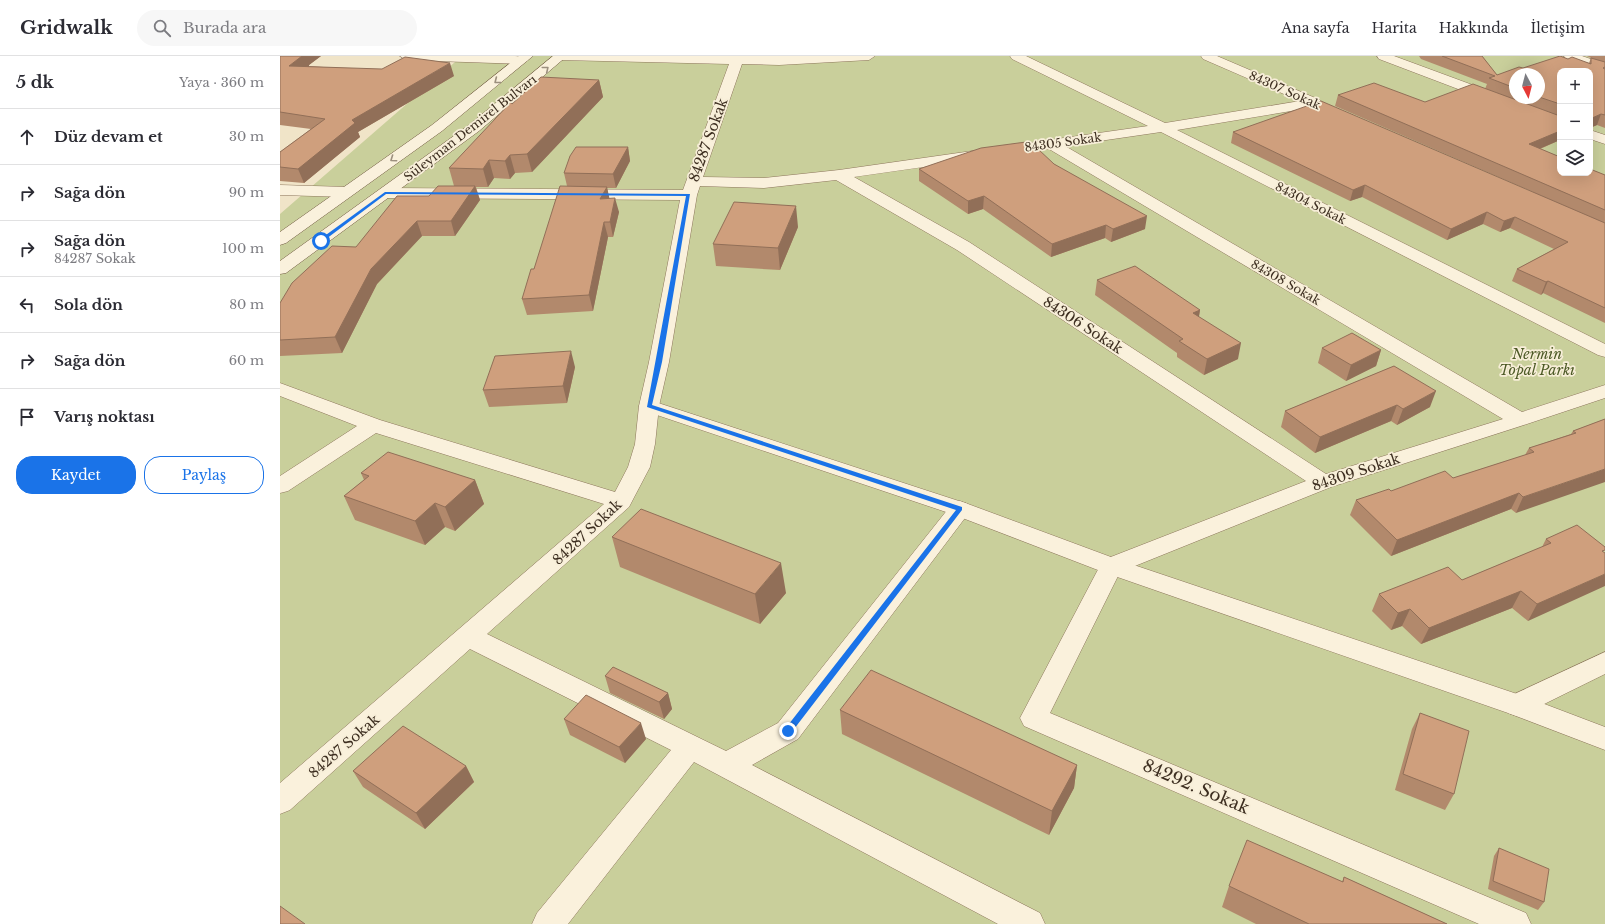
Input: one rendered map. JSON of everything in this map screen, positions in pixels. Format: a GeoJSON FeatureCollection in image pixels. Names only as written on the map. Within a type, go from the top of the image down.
{"type":"FeatureCollection","features":[{"type":"Feature","properties":{"kind":"street"},"geometry":{"type":"LineString","coordinates":[[406,56],[525,58]]}},
{"type":"Feature","properties":{"kind":"street"},"geometry":{"type":"LineString","coordinates":[[561,56],[779,62],[869,56]]}},
{"type":"Feature","properties":{"kind":"street","name":"Süleyman Demirel Bulvarı"},"geometry":{"type":"LineString","coordinates":[[280,269],[474,128],[561,56]]}},
{"type":"Feature","properties":{"kind":"street","name":"84304 Sokak"},"geometry":{"type":"LineString","coordinates":[[1016,56],[1163,128],[1605,351]]}},
{"type":"Feature","properties":{"kind":"street","name":"84307 Sokak"},"geometry":{"type":"LineString","coordinates":[[1207,56],[1328,109]]}},
{"type":"Feature","properties":{"kind":"street"},"geometry":{"type":"LineString","coordinates":[[1383,56],[1501,101]]}},
{"type":"Feature","properties":{"kind":"street"},"geometry":{"type":"LineString","coordinates":[[1570,56],[1605,68]]}},
{"type":"Feature","properties":{"kind":"street","name":"Süleyman Demirel Bulvarı"},"geometry":{"type":"LineString","coordinates":[[280,240],[437,128],[525,58]]}},
{"type":"Feature","properties":{"kind":"street","name":"84287 Sokak"},"geometry":{"type":"LineString","coordinates":[[280,801],[469,637],[621,502],[640,468],[645,444],[649,406],[659,362],[691,188],[737,60]]}},
{"type":"Feature","properties":{"kind":"street","name":"84305 Sokak"},"geometry":{"type":"LineString","coordinates":[[385,193],[691,188],[764,183],[839,175],[1163,128],[1313,103]]}},
{"type":"Feature","properties":{"kind":"street"},"geometry":{"type":"LineString","coordinates":[[1593,135],[1605,140]]}},
{"type":"Feature","properties":{"kind":"street","name":"84308 Sokak"},"geometry":{"type":"LineString","coordinates":[[1051,144],[1520,420]]}},
{"type":"Feature","properties":{"kind":"street","name":"84306 Sokak"},"geometry":{"type":"LineString","coordinates":[[839,175],[963,246],[1323,482]]}},
{"type":"Feature","properties":{"kind":"street"},"geometry":{"type":"LineString","coordinates":[[280,190],[347,192]]}},
{"type":"Feature","properties":{"kind":"street"},"geometry":{"type":"LineString","coordinates":[[280,390],[373,425],[621,502]]}},
{"type":"Feature","properties":{"kind":"street","name":"84309 Sokak"},"geometry":{"type":"LineString","coordinates":[[1111,566],[1323,482],[1520,420],[1605,391]]}},
{"type":"Feature","properties":{"kind":"street"},"geometry":{"type":"LineString","coordinates":[[649,406],[960,509],[1111,566],[1517,705],[1605,739]]}},
{"type":"Feature","properties":{"kind":"street"},"geometry":{"type":"LineString","coordinates":[[280,486],[373,425]]}},
{"type":"Feature","properties":{"kind":"street"},"geometry":{"type":"LineString","coordinates":[[726,765],[788,731],[960,509]]}},
{"type":"Feature","properties":{"kind":"street","name":"84292. Sokak"},"geometry":{"type":"LineString","coordinates":[[1111,566],[1034,718],[1515,924]]}},
{"type":"Feature","properties":{"kind":"street"},"geometry":{"type":"LineString","coordinates":[[469,637],[726,765],[1029,924]]}},
{"type":"Feature","properties":{"kind":"street"},"geometry":{"type":"LineString","coordinates":[[1517,705],[1605,662]]}},
{"type":"Feature","properties":{"kind":"street"},"geometry":{"type":"LineString","coordinates":[[548,924],[690,748]]}},
{"type":"Feature","properties":{"kind":"green space","name":"Nermin Topal Parkı"},"geometry":{"type":"Polygon","coordinates":[[[462,56],[1605,56],[1605,924],[280,924],[280,214],[462,56]]]}},
{"type":"Feature","properties":{"kind":"building"},"geometry":{"type":"Polygon","coordinates":[[[280,56],[302,56],[289,66],[382,69],[405,57],[450,63],[352,120],[355,123],[298,169],[280,167],[280,152],[325,119],[280,112],[280,56]]]}},
{"type":"Feature","properties":{"kind":"building"},"geometry":{"type":"Polygon","coordinates":[[[1442,56],[1482,56],[1497,75],[1509,71],[1509,86],[1489,78],[1495,76],[1442,56]]]}},
{"type":"Feature","properties":{"kind":"building"},"geometry":{"type":"Polygon","coordinates":[[[1560,56],[1568,59],[1572,57],[1591,64],[1591,58],[1605,62],[1605,67],[1603,68],[1605,69],[1605,115],[1601,114],[1593,118],[1593,68],[1557,68],[1557,103],[1545,99],[1545,68],[1523,68],[1560,56]]]}},
{"type":"Feature","properties":{"kind":"building"},"geometry":{"type":"Polygon","coordinates":[[[541,77],[599,80],[527,154],[510,155],[505,161],[489,160],[483,169],[449,168],[511,102],[512,104],[541,77]]]}},
{"type":"Feature","properties":{"kind":"building"},"geometry":{"type":"Polygon","coordinates":[[[1374,83],[1425,102],[1473,84],[1509,97],[1509,104],[1527,104],[1557,115],[1557,132],[1529,144],[1557,156],[1557,176],[1593,176],[1593,170],[1605,175],[1605,210],[1338,95],[1374,83]]]}},
{"type":"Feature","properties":{"kind":"building"},"geometry":{"type":"Polygon","coordinates":[[[1321,101],[1605,223],[1605,308],[1548,281],[1546,282],[1517,269],[1568,242],[1515,217],[1504,221],[1487,212],[1451,229],[1365,185],[1353,190],[1233,132],[1321,101]]]}},
{"type":"Feature","properties":{"kind":"building"},"geometry":{"type":"Polygon","coordinates":[[[1026,142],[1038,149],[1054,164],[1147,216],[1113,229],[1106,225],[1052,244],[984,196],[968,201],[919,169],[981,148],[1026,142]]]}},
{"type":"Feature","properties":{"kind":"building"},"geometry":{"type":"Polygon","coordinates":[[[576,147],[628,147],[613,174],[564,173],[570,156],[576,147]]]}},
{"type":"Feature","properties":{"kind":"building"},"geometry":{"type":"Polygon","coordinates":[[[438,186],[475,186],[451,221],[417,221],[371,269],[335,337],[280,340],[280,303],[292,283],[332,246],[356,247],[397,196],[429,196],[438,186]]]}},
{"type":"Feature","properties":{"kind":"building"},"geometry":{"type":"Polygon","coordinates":[[[560,186],[607,187],[600,199],[615,198],[610,222],[604,222],[589,295],[522,299],[531,269],[534,269],[560,186]]]}},
{"type":"Feature","properties":{"kind":"building"},"geometry":{"type":"Polygon","coordinates":[[[734,202],[796,206],[778,248],[713,244],[734,202]]]}},
{"type":"Feature","properties":{"kind":"building"},"geometry":{"type":"Polygon","coordinates":[[[1135,266],[1200,310],[1193,313],[1241,343],[1207,359],[1179,341],[1183,339],[1097,280],[1135,266]]]}},
{"type":"Feature","properties":{"kind":"building"},"geometry":{"type":"Polygon","coordinates":[[[1352,333],[1381,350],[1351,365],[1322,348],[1352,333]]]}},
{"type":"Feature","properties":{"kind":"building"},"geometry":{"type":"Polygon","coordinates":[[[571,351],[563,386],[483,390],[495,356],[571,351]]]}},
{"type":"Feature","properties":{"kind":"building"},"geometry":{"type":"Polygon","coordinates":[[[1394,366],[1436,391],[1403,409],[1397,405],[1320,437],[1285,411],[1394,366]]]}},
{"type":"Feature","properties":{"kind":"building"},"geometry":{"type":"Polygon","coordinates":[[[1605,419],[1605,469],[1523,497],[1519,493],[1397,540],[1356,500],[1389,489],[1391,491],[1445,471],[1453,478],[1534,452],[1529,448],[1576,433],[1573,431],[1605,419]]]}},
{"type":"Feature","properties":{"kind":"building"},"geometry":{"type":"Polygon","coordinates":[[[388,452],[475,480],[445,507],[435,503],[415,521],[344,496],[369,476],[361,473],[388,452]]]}},
{"type":"Feature","properties":{"kind":"building"},"geometry":{"type":"Polygon","coordinates":[[[641,509],[781,563],[755,594],[612,537],[641,509]]]}},
{"type":"Feature","properties":{"kind":"building"},"geometry":{"type":"Polygon","coordinates":[[[1577,525],[1605,547],[1605,550],[1602,551],[1605,553],[1605,574],[1537,604],[1521,591],[1429,628],[1410,609],[1398,613],[1379,594],[1448,567],[1462,580],[1551,543],[1546,539],[1577,525]]]}},
{"type":"Feature","properties":{"kind":"building"},"geometry":{"type":"Polygon","coordinates":[[[613,667],[668,693],[659,702],[605,676],[613,667]]]}},
{"type":"Feature","properties":{"kind":"building"},"geometry":{"type":"Polygon","coordinates":[[[871,670],[1077,765],[1052,811],[840,710],[871,670]]]}},
{"type":"Feature","properties":{"kind":"building"},"geometry":{"type":"Polygon","coordinates":[[[586,695],[641,723],[619,747],[564,719],[586,695]]]}},
{"type":"Feature","properties":{"kind":"building"},"geometry":{"type":"Polygon","coordinates":[[[1420,713],[1469,731],[1454,794],[1403,774],[1420,713]]]}},
{"type":"Feature","properties":{"kind":"building"},"geometry":{"type":"Polygon","coordinates":[[[403,726],[466,766],[416,813],[353,771],[403,726]]]}},
{"type":"Feature","properties":{"kind":"building"},"geometry":{"type":"Polygon","coordinates":[[[1247,840],[1343,882],[1344,877],[1447,924],[1309,924],[1229,886],[1247,840]]]}},
{"type":"Feature","properties":{"kind":"building"},"geometry":{"type":"Polygon","coordinates":[[[1499,848],[1549,869],[1544,902],[1493,881],[1499,848]]]}},
{"type":"Feature","properties":{"kind":"building"},"geometry":{"type":"Polygon","coordinates":[[[280,906],[305,924],[280,924],[280,906]]]}},
{"type":"Feature","properties":{"kind":"route"},"geometry":{"type":"LineString","coordinates":[[321,241],[385,193],[689,195],[659,362],[649,406],[960,509],[788,731]]}}]}
